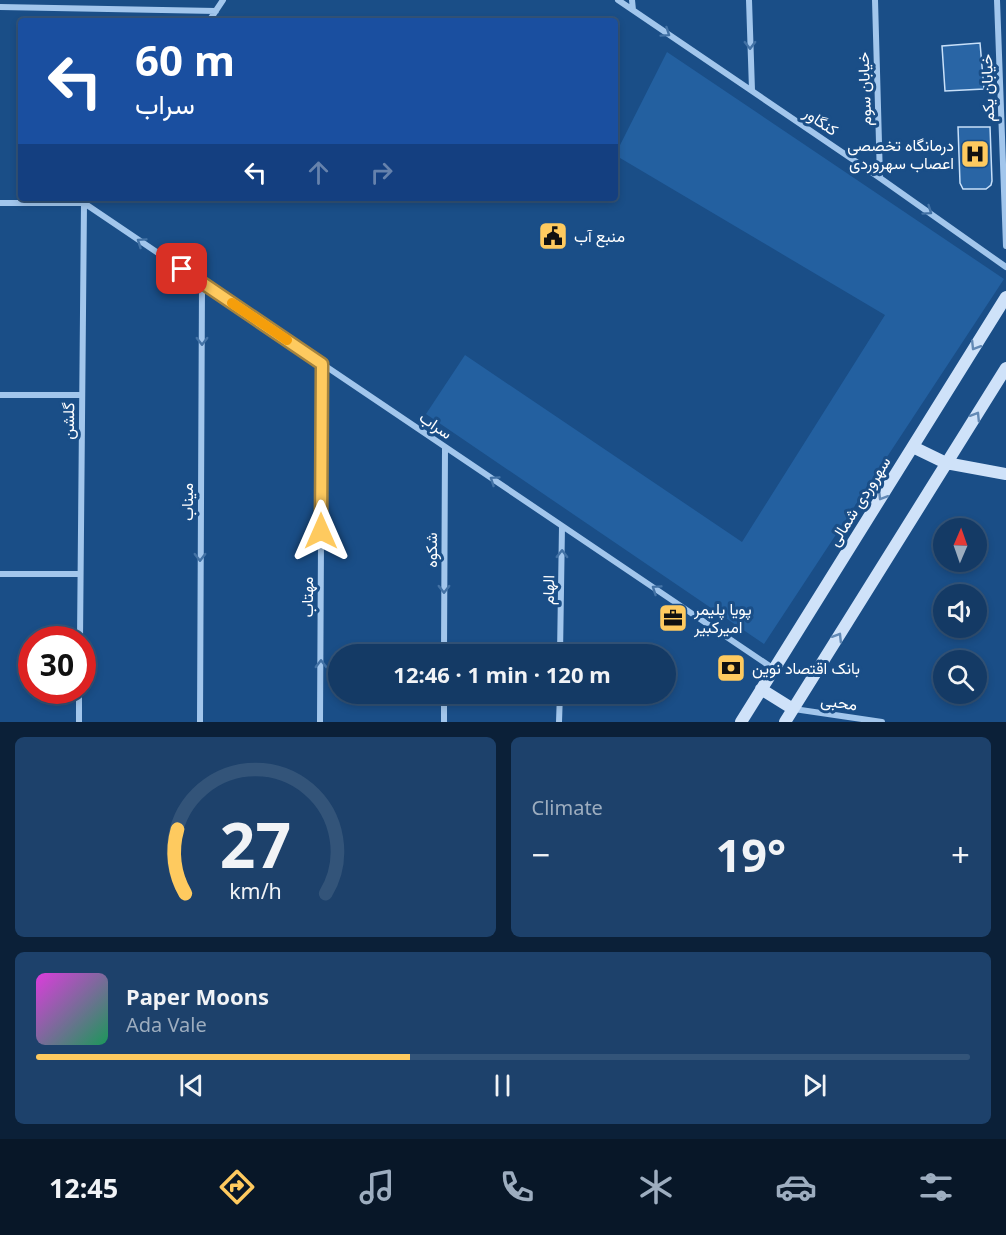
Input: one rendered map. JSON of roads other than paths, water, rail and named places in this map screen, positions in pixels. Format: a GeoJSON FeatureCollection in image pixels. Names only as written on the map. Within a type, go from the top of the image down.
{"type":"FeatureCollection","features":[{"type":"Feature","properties":{"kind":"main road","name":"سهروردی شمالی"},"geometry":{"type":"LineString","coordinates":[[741,722],[1006,297]]}},
{"type":"Feature","properties":{"kind":"main road"},"geometry":{"type":"LineString","coordinates":[[785,722],[1006,368]]}},
{"type":"Feature","properties":{"kind":"main road"},"geometry":{"type":"LineString","coordinates":[[913,447],[946,464],[1006,474]]}},
{"type":"Feature","properties":{"kind":"main road"},"geometry":{"type":"LineString","coordinates":[[761,689],[793,709]]}},
{"type":"Feature","properties":{"kind":"street"},"geometry":{"type":"LineString","coordinates":[[211,18],[223,0]]}},
{"type":"Feature","properties":{"kind":"street","name":"کنگاور"},"geometry":{"type":"LineString","coordinates":[[618,0],[880,178],[1006,267]]}},
{"type":"Feature","properties":{"kind":"street"},"geometry":{"type":"LineString","coordinates":[[632,0],[633,10]]}},
{"type":"Feature","properties":{"kind":"street"},"geometry":{"type":"LineString","coordinates":[[749,0],[752,90]]}},
{"type":"Feature","properties":{"kind":"street","name":"خیابان سوم"},"geometry":{"type":"LineString","coordinates":[[875,0],[880,178]]}},
{"type":"Feature","properties":{"kind":"street","name":"خیابان یکم"},"geometry":{"type":"LineString","coordinates":[[997,0],[1006,246]]}},
{"type":"Feature","properties":{"kind":"street"},"geometry":{"type":"LineString","coordinates":[[0,7],[216,11]]}},
{"type":"Feature","properties":{"kind":"street"},"geometry":{"type":"LineString","coordinates":[[0,203],[57,201]]}},
{"type":"Feature","properties":{"kind":"street","name":"گلشن"},"geometry":{"type":"LineString","coordinates":[[80,626],[86,201]]}},
{"type":"Feature","properties":{"kind":"street","name":"سراب"},"geometry":{"type":"LineString","coordinates":[[87,201],[322,364],[774,669]]}},
{"type":"Feature","properties":{"kind":"street","name":"میناب"},"geometry":{"type":"LineString","coordinates":[[200,722],[202,282]]}},
{"type":"Feature","properties":{"kind":"street","name":"مهتاب"},"geometry":{"type":"LineString","coordinates":[[320,722],[322,364]]}},
{"type":"Feature","properties":{"kind":"street"},"geometry":{"type":"LineString","coordinates":[[0,395],[82,395]]}},
{"type":"Feature","properties":{"kind":"street","name":"شکوه"},"geometry":{"type":"LineString","coordinates":[[444,644],[445,447]]}},
{"type":"Feature","properties":{"kind":"street","name":"الهام"},"geometry":{"type":"LineString","coordinates":[[560,644],[562,526]]}},
{"type":"Feature","properties":{"kind":"street"},"geometry":{"type":"LineString","coordinates":[[0,574],[80,574]]}},
{"type":"Feature","properties":{"kind":"street"},"geometry":{"type":"LineString","coordinates":[[79,704],[79,722]]}},
{"type":"Feature","properties":{"kind":"street"},"geometry":{"type":"LineString","coordinates":[[444,704],[444,722]]}},
{"type":"Feature","properties":{"kind":"street"},"geometry":{"type":"LineString","coordinates":[[559,722],[560,704]]}},
{"type":"Feature","properties":{"kind":"street","name":"محبی"},"geometry":{"type":"LineString","coordinates":[[793,709],[882,722]]}},
{"type":"Feature","properties":{"kind":"place","name":"درمانگاه تخصصی اعصاب سهروردی"},"geometry":{"type":"Point","coordinates":[975,154]}},
{"type":"Feature","properties":{"kind":"place","name":"منبع آب"},"geometry":{"type":"Point","coordinates":[553,236]}},
{"type":"Feature","properties":{"kind":"place","name":"پویا پلیمر امیرکبیر"},"geometry":{"type":"Point","coordinates":[673,618]}},
{"type":"Feature","properties":{"kind":"place","name":"بانک اقتصاد نوین"},"geometry":{"type":"Point","coordinates":[731,668]}}]}
